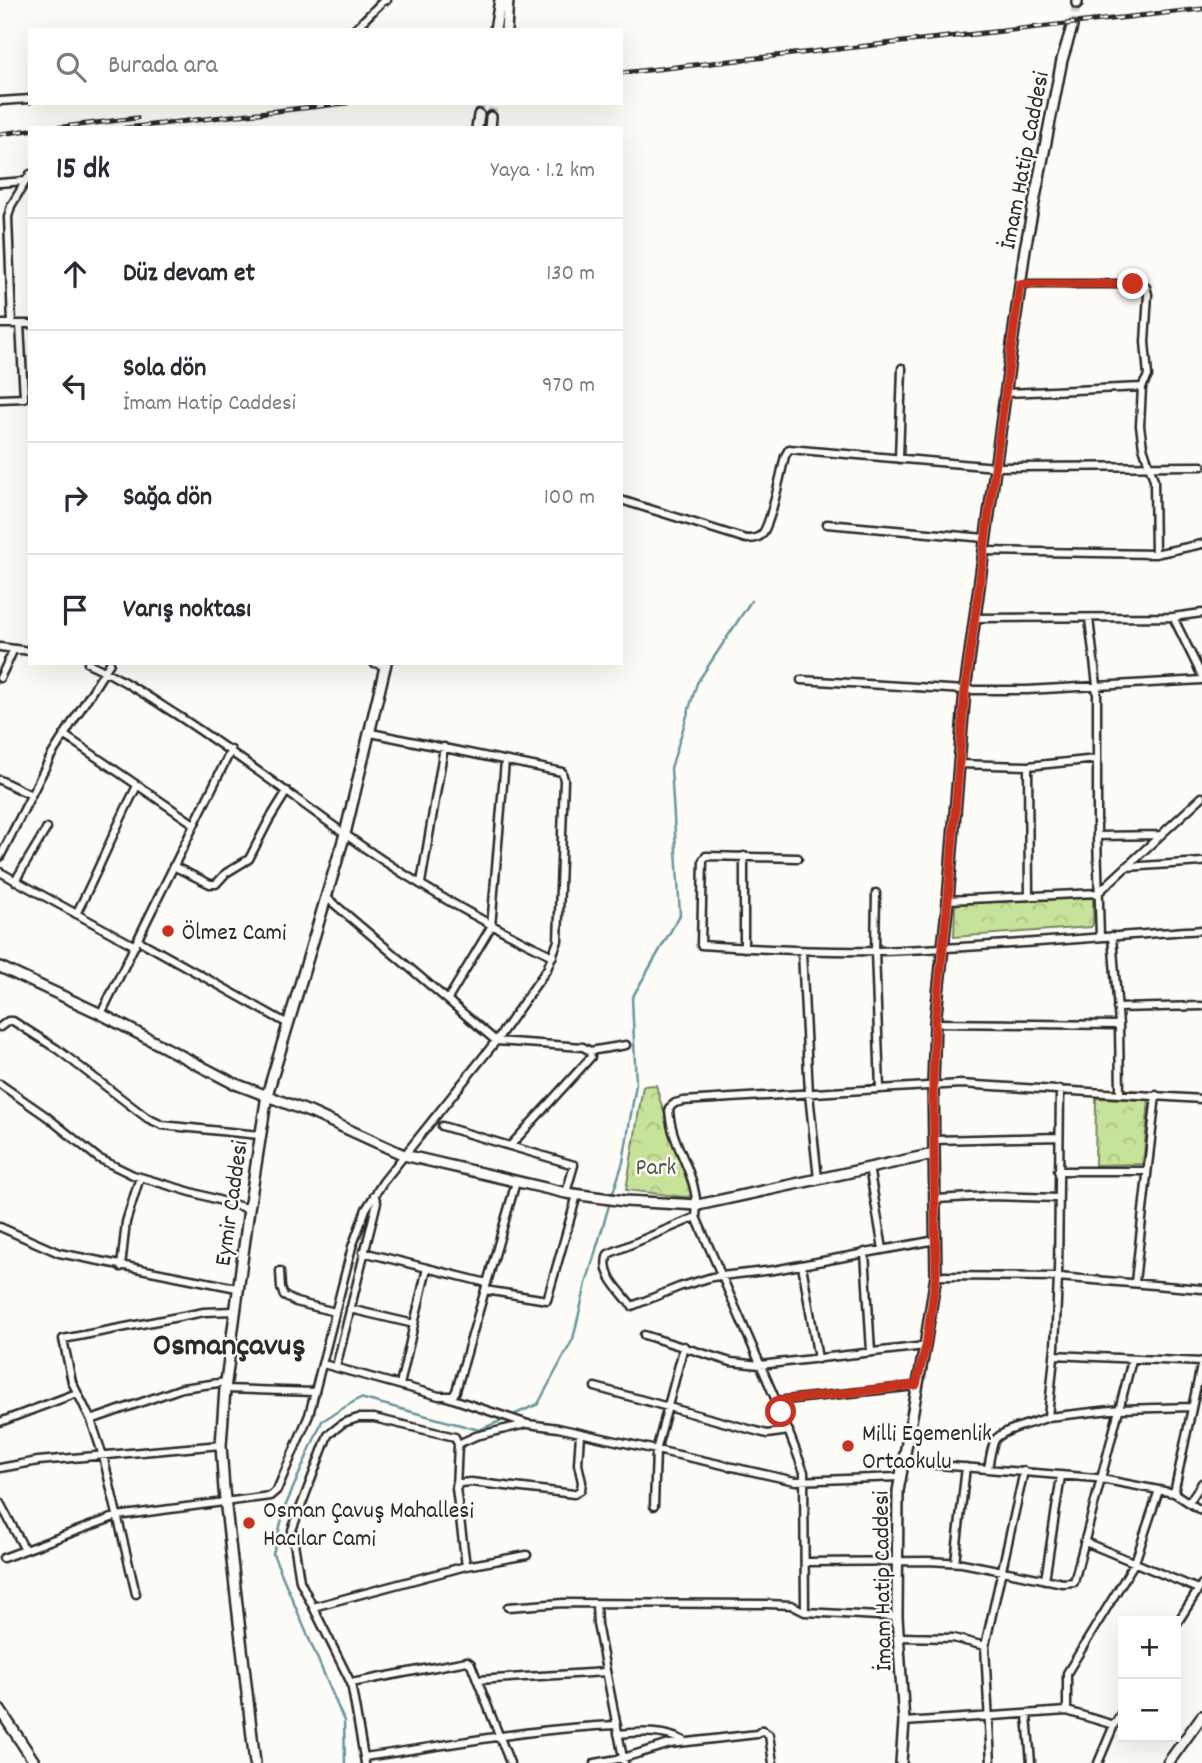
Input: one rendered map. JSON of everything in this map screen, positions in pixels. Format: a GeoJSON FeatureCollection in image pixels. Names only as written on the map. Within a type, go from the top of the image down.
{"type":"FeatureCollection","features":[{"type":"Feature","properties":{"kind":"street"},"geometry":{"type":"LineString","coordinates":[[356,28],[387,0]]}},
{"type":"Feature","properties":{"kind":"street"},"geometry":{"type":"LineString","coordinates":[[495,28],[500,0]]}},
{"type":"Feature","properties":{"kind":"street"},"geometry":{"type":"LineString","coordinates":[[506,28],[508,0]]}},
{"type":"Feature","properties":{"kind":"street","name":"İmam Hatip Caddesi"},"geometry":{"type":"LineString","coordinates":[[901,1763],[904,1722],[897,1617],[898,1477],[926,1346],[936,1276],[933,1084],[935,1023],[965,690],[1025,249],[1062,60],[1072,27]]}},
{"type":"Feature","properties":{"kind":"street"},"geometry":{"type":"LineString","coordinates":[[0,101],[28,99]]}},
{"type":"Feature","properties":{"kind":"street"},"geometry":{"type":"LineString","coordinates":[[477,126],[480,115]]}},
{"type":"Feature","properties":{"kind":"street"},"geometry":{"type":"LineString","coordinates":[[490,126],[491,117]]}},
{"type":"Feature","properties":{"kind":"street"},"geometry":{"type":"LineString","coordinates":[[0,399],[24,398],[8,216],[10,206],[28,177]]}},
{"type":"Feature","properties":{"kind":"street"},"geometry":{"type":"LineString","coordinates":[[0,183],[25,181]]}},
{"type":"Feature","properties":{"kind":"street"},"geometry":{"type":"LineString","coordinates":[[1020,284],[1133,284],[1146,287],[1148,294],[1145,342],[1148,376],[1142,387],[1140,426],[1143,447],[1154,480],[1155,554]]}},
{"type":"Feature","properties":{"kind":"street"},"geometry":{"type":"LineString","coordinates":[[0,324],[28,324]]}},
{"type":"Feature","properties":{"kind":"street"},"geometry":{"type":"LineString","coordinates":[[899,459],[902,368]]}},
{"type":"Feature","properties":{"kind":"street"},"geometry":{"type":"LineString","coordinates":[[1006,393],[1142,387]]}},
{"type":"Feature","properties":{"kind":"street"},"geometry":{"type":"LineString","coordinates":[[623,501],[746,539],[755,539],[762,534],[767,523],[789,449],[996,467],[1202,466]]}},
{"type":"Feature","properties":{"kind":"street"},"geometry":{"type":"LineString","coordinates":[[827,524],[985,538]]}},
{"type":"Feature","properties":{"kind":"street"},"geometry":{"type":"LineString","coordinates":[[983,551],[1155,554],[1202,544]]}},
{"type":"Feature","properties":{"kind":"street"},"geometry":{"type":"LineString","coordinates":[[974,618],[1089,619],[1173,617],[1202,613]]}},
{"type":"Feature","properties":{"kind":"street"},"geometry":{"type":"LineString","coordinates":[[801,680],[965,690],[1027,690],[1202,678],[1173,617]]}},
{"type":"Feature","properties":{"kind":"street"},"geometry":{"type":"LineString","coordinates":[[1089,619],[1097,685],[1097,836],[1101,937]]}},
{"type":"Feature","properties":{"kind":"street"},"geometry":{"type":"LineString","coordinates":[[0,647],[28,651]]}},
{"type":"Feature","properties":{"kind":"street"},"geometry":{"type":"LineString","coordinates":[[0,678],[14,649]]}},
{"type":"Feature","properties":{"kind":"street"},"geometry":{"type":"LineString","coordinates":[[92,665],[122,679],[231,750],[345,834],[421,883],[491,927],[553,956]]}},
{"type":"Feature","properties":{"kind":"street"},"geometry":{"type":"LineString","coordinates":[[0,857],[64,735],[109,665]]}},
{"type":"Feature","properties":{"kind":"street","name":"Eymir Caddesi"},"geometry":{"type":"LineString","coordinates":[[255,1763],[225,1503],[221,1445],[225,1385],[259,1135],[267,1095],[345,834],[386,665]]}},
{"type":"Feature","properties":{"kind":"street"},"geometry":{"type":"LineString","coordinates":[[3,1558],[117,1516],[270,1496],[277,1490],[309,1415],[357,1230],[374,1195],[496,1041],[547,969],[553,956],[558,941],[564,774],[555,769],[371,733]]}},
{"type":"Feature","properties":{"kind":"street"},"geometry":{"type":"LineString","coordinates":[[64,735],[194,824]]}},
{"type":"Feature","properties":{"kind":"street"},"geometry":{"type":"LineString","coordinates":[[421,883],[444,747]]}},
{"type":"Feature","properties":{"kind":"street"},"geometry":{"type":"LineString","coordinates":[[101,1014],[231,750]]}},
{"type":"Feature","properties":{"kind":"street"},"geometry":{"type":"LineString","coordinates":[[958,764],[1028,765],[1097,759]]}},
{"type":"Feature","properties":{"kind":"street"},"geometry":{"type":"LineString","coordinates":[[448,999],[491,927],[505,761]]}},
{"type":"Feature","properties":{"kind":"street"},"geometry":{"type":"LineString","coordinates":[[1028,765],[1029,896]]}},
{"type":"Feature","properties":{"kind":"street"},"geometry":{"type":"LineString","coordinates":[[0,780],[32,795]]}},
{"type":"Feature","properties":{"kind":"street"},"geometry":{"type":"LineString","coordinates":[[76,914],[98,873],[121,816],[138,786]]}},
{"type":"Feature","properties":{"kind":"street"},"geometry":{"type":"LineString","coordinates":[[173,866],[209,884],[216,884],[226,873],[249,859],[287,791]]}},
{"type":"Feature","properties":{"kind":"street"},"geometry":{"type":"LineString","coordinates":[[948,900],[1098,893],[1202,797]]}},
{"type":"Feature","properties":{"kind":"street"},"geometry":{"type":"LineString","coordinates":[[15,881],[47,828]]}},
{"type":"Feature","properties":{"kind":"street"},"geometry":{"type":"LineString","coordinates":[[1097,836],[1161,835]]}},
{"type":"Feature","properties":{"kind":"street"},"geometry":{"type":"LineString","coordinates":[[798,858],[706,856],[703,860],[701,945],[802,951],[942,949],[1202,930]]}},
{"type":"Feature","properties":{"kind":"street"},"geometry":{"type":"LineString","coordinates":[[744,856],[744,948]]}},
{"type":"Feature","properties":{"kind":"street"},"geometry":{"type":"LineString","coordinates":[[1126,867],[1202,862]]}},
{"type":"Feature","properties":{"kind":"street"},"geometry":{"type":"LineString","coordinates":[[0,872],[288,1024]]}},
{"type":"Feature","properties":{"kind":"street"},"geometry":{"type":"LineString","coordinates":[[876,893],[875,951],[880,1089]]}},
{"type":"Feature","properties":{"kind":"street"},"geometry":{"type":"LineString","coordinates":[[326,897],[496,1041],[583,1047],[590,1051],[626,1045]]}},
{"type":"Feature","properties":{"kind":"street"},"geometry":{"type":"LineString","coordinates":[[1112,936],[1119,1025],[1120,1093]]}},
{"type":"Feature","properties":{"kind":"street"},"geometry":{"type":"LineString","coordinates":[[802,951],[809,1094],[818,1179]]}},
{"type":"Feature","properties":{"kind":"street"},"geometry":{"type":"LineString","coordinates":[[0,967],[101,1014],[233,1083],[312,1113],[404,1155],[566,1193],[625,1202],[698,1205],[934,1154]]}},
{"type":"Feature","properties":{"kind":"street"},"geometry":{"type":"LineString","coordinates":[[1117,1008],[1202,1006]]}},
{"type":"Feature","properties":{"kind":"street"},"geometry":{"type":"LineString","coordinates":[[0,1027],[13,1021],[57,1049],[146,1118],[162,1125],[259,1135]]}},
{"type":"Feature","properties":{"kind":"street"},"geometry":{"type":"LineString","coordinates":[[935,1023],[1119,1025]]}},
{"type":"Feature","properties":{"kind":"street"},"geometry":{"type":"LineString","coordinates":[[511,1145],[591,1057],[590,1051]]}},
{"type":"Feature","properties":{"kind":"street"},"geometry":{"type":"LineString","coordinates":[[0,1084],[46,1116],[98,1158],[140,1177],[249,1209]]}},
{"type":"Feature","properties":{"kind":"street"},"geometry":{"type":"LineString","coordinates":[[805,1612],[806,1480],[789,1431],[696,1217],[697,1194],[674,1133],[669,1108],[683,1101],[933,1084],[1202,1099]]}},
{"type":"Feature","properties":{"kind":"street"},"geometry":{"type":"LineString","coordinates":[[1048,1417],[1058,1277],[1060,1089]]}},
{"type":"Feature","properties":{"kind":"street"},"geometry":{"type":"LineString","coordinates":[[1135,1282],[1156,1095]]}},
{"type":"Feature","properties":{"kind":"street"},"geometry":{"type":"LineString","coordinates":[[442,1126],[574,1165],[566,1193]]}},
{"type":"Feature","properties":{"kind":"street"},"geometry":{"type":"LineString","coordinates":[[934,1140],[1059,1137]]}},
{"type":"Feature","properties":{"kind":"street"},"geometry":{"type":"LineString","coordinates":[[869,1167],[883,1249]]}},
{"type":"Feature","properties":{"kind":"street"},"geometry":{"type":"LineString","coordinates":[[1058,1171],[1147,1171]]}},
{"type":"Feature","properties":{"kind":"street"},"geometry":{"type":"LineString","coordinates":[[121,1267],[126,1222],[140,1177]]}},
{"type":"Feature","properties":{"kind":"street"},"geometry":{"type":"LineString","coordinates":[[447,1397],[453,1396],[456,1391],[516,1182]]}},
{"type":"Feature","properties":{"kind":"street"},"geometry":{"type":"LineString","coordinates":[[336,1367],[377,1202],[374,1195]]}},
{"type":"Feature","properties":{"kind":"street"},"geometry":{"type":"LineString","coordinates":[[363,1252],[427,1268],[486,1287],[547,1300],[577,1195]]}},
{"type":"Feature","properties":{"kind":"street"},"geometry":{"type":"LineString","coordinates":[[936,1199],[990,1196],[1058,1198]]}},
{"type":"Feature","properties":{"kind":"street"},"geometry":{"type":"LineString","coordinates":[[696,1217],[612,1250],[605,1261],[609,1277],[632,1306],[679,1287],[721,1276],[802,1265],[936,1240]]}},
{"type":"Feature","properties":{"kind":"street"},"geometry":{"type":"LineString","coordinates":[[0,1227],[59,1253],[237,1288]]}},
{"type":"Feature","properties":{"kind":"street"},"geometry":{"type":"LineString","coordinates":[[865,1252],[871,1352]]}},
{"type":"Feature","properties":{"kind":"street"},"geometry":{"type":"LineString","coordinates":[[802,1265],[818,1359]]}},
{"type":"Feature","properties":{"kind":"street"},"geometry":{"type":"LineString","coordinates":[[400,1385],[427,1268]]}},
{"type":"Feature","properties":{"kind":"street"},"geometry":{"type":"LineString","coordinates":[[280,1271],[284,1296],[296,1302],[335,1312]]}},
{"type":"Feature","properties":{"kind":"street"},"geometry":{"type":"LineString","coordinates":[[936,1276],[1058,1277],[1202,1289]]}},
{"type":"Feature","properties":{"kind":"street"},"geometry":{"type":"LineString","coordinates":[[350,1309],[414,1324]]}},
{"type":"Feature","properties":{"kind":"street"},"geometry":{"type":"LineString","coordinates":[[135,1594],[103,1456],[91,1420],[72,1381],[63,1339],[204,1312],[234,1311]]}},
{"type":"Feature","properties":{"kind":"street"},"geometry":{"type":"LineString","coordinates":[[644,1335],[740,1365],[926,1346]]}},
{"type":"Feature","properties":{"kind":"street"},"geometry":{"type":"LineString","coordinates":[[654,1506],[656,1451],[684,1346]]}},
{"type":"Feature","properties":{"kind":"street"},"geometry":{"type":"LineString","coordinates":[[1054,1355],[1202,1361],[1174,1493]]}},
{"type":"Feature","properties":{"kind":"street"},"geometry":{"type":"LineString","coordinates":[[805,1562],[955,1562],[1063,1583],[1074,1581],[1132,1360]]}},
{"type":"Feature","properties":{"kind":"street"},"geometry":{"type":"LineString","coordinates":[[323,1364],[447,1397],[528,1424],[741,1471],[795,1481],[898,1477]]}},
{"type":"Feature","properties":{"kind":"street"},"geometry":{"type":"LineString","coordinates":[[91,1420],[182,1388],[225,1385],[314,1392]]}},
{"type":"Feature","properties":{"kind":"street"},"geometry":{"type":"LineString","coordinates":[[776,1401],[916,1385]]}},
{"type":"Feature","properties":{"kind":"street"},"geometry":{"type":"LineString","coordinates":[[595,1387],[767,1434],[789,1431]]}},
{"type":"Feature","properties":{"kind":"street"},"geometry":{"type":"LineString","coordinates":[[0,1422],[77,1393]]}},
{"type":"Feature","properties":{"kind":"street"},"geometry":{"type":"LineString","coordinates":[[1194,1399],[1202,1400]]}},
{"type":"Feature","properties":{"kind":"street"},"geometry":{"type":"LineString","coordinates":[[988,1468],[996,1439],[1002,1434],[1048,1417],[1119,1409],[1192,1407]]}},
{"type":"Feature","properties":{"kind":"street"},"geometry":{"type":"LineString","coordinates":[[466,1566],[456,1488],[458,1444],[455,1437],[374,1418],[358,1418],[343,1423],[328,1435],[292,1530],[300,1581],[351,1683],[365,1760],[500,1737],[617,1725]]}},
{"type":"Feature","properties":{"kind":"street"},"geometry":{"type":"LineString","coordinates":[[458,1444],[476,1436],[528,1424]]}},
{"type":"Feature","properties":{"kind":"street"},"geometry":{"type":"LineString","coordinates":[[456,1488],[460,1483],[471,1482],[574,1494],[581,1490],[582,1482],[578,1464],[580,1434]]}},
{"type":"Feature","properties":{"kind":"street"},"geometry":{"type":"LineString","coordinates":[[0,1468],[38,1461],[221,1445]]}},
{"type":"Feature","properties":{"kind":"street"},"geometry":{"type":"LineString","coordinates":[[902,1462],[1102,1479],[1174,1493],[1202,1511]]}},
{"type":"Feature","properties":{"kind":"street"},"geometry":{"type":"LineString","coordinates":[[955,1562],[967,1467]]}},
{"type":"Feature","properties":{"kind":"street"},"geometry":{"type":"LineString","coordinates":[[991,1763],[985,1646],[1024,1471]]}},
{"type":"Feature","properties":{"kind":"street"},"geometry":{"type":"LineString","coordinates":[[1045,1580],[1062,1476]]}},
{"type":"Feature","properties":{"kind":"street"},"geometry":{"type":"LineString","coordinates":[[1189,1502],[1202,1483]]}},
{"type":"Feature","properties":{"kind":"street"},"geometry":{"type":"LineString","coordinates":[[1067,1711],[1067,1674],[1135,1562],[1159,1490]]}},
{"type":"Feature","properties":{"kind":"street"},"geometry":{"type":"LineString","coordinates":[[0,1503],[25,1550]]}},
{"type":"Feature","properties":{"kind":"street"},"geometry":{"type":"LineString","coordinates":[[1085,1542],[1200,1587],[1181,1617]]}},
{"type":"Feature","properties":{"kind":"street"},"geometry":{"type":"LineString","coordinates":[[313,1606],[466,1566],[527,1555]]}},
{"type":"Feature","properties":{"kind":"street"},"geometry":{"type":"LineString","coordinates":[[596,1604],[597,1623],[623,1761]]}},
{"type":"Feature","properties":{"kind":"street"},"geometry":{"type":"LineString","coordinates":[[508,1607],[768,1604],[791,1605],[805,1612],[897,1617]]}},
{"type":"Feature","properties":{"kind":"street"},"geometry":{"type":"LineString","coordinates":[[899,1637],[953,1638],[985,1646]]}},
{"type":"Feature","properties":{"kind":"street"},"geometry":{"type":"LineString","coordinates":[[351,1683],[467,1661],[471,1664],[510,1763]]}},
{"type":"Feature","properties":{"kind":"street"},"geometry":{"type":"LineString","coordinates":[[477,1680],[606,1672]]}},
{"type":"Feature","properties":{"kind":"street"},"geometry":{"type":"LineString","coordinates":[[0,1710],[35,1763]]}},
{"type":"Feature","properties":{"kind":"street"},"geometry":{"type":"LineString","coordinates":[[904,1722],[1067,1711],[1114,1726]]}},
{"type":"Feature","properties":{"kind":"street"},"geometry":{"type":"LineString","coordinates":[[1027,1714],[1031,1763]]}},
{"type":"Feature","properties":{"kind":"street"},"geometry":{"type":"LineString","coordinates":[[1167,1763],[1202,1716]]}},
{"type":"Feature","properties":{"kind":"street"},"geometry":{"type":"LineString","coordinates":[[1098,1763],[1118,1719]]}},
{"type":"Feature","properties":{"kind":"street"},"geometry":{"type":"LineString","coordinates":[[595,1763],[623,1761],[684,1741],[757,1734],[762,1730],[769,1735],[773,1763]]}},
{"type":"Feature","properties":{"kind":"street"},"geometry":{"type":"LineString","coordinates":[[618,1734],[642,1732],[671,1735],[684,1741]]}},
{"type":"Feature","properties":{"kind":"green space"},"geometry":{"type":"Polygon","coordinates":[[[1090,897],[1093,899],[1091,927],[954,937],[957,904],[1090,897]]]}},
{"type":"Feature","properties":{"kind":"green space","name":"Park"},"geometry":{"type":"Polygon","coordinates":[[[656,1085],[692,1196],[626,1190],[643,1086],[656,1085]]]}},
{"type":"Feature","properties":{"kind":"green space"},"geometry":{"type":"Polygon","coordinates":[[[1096,1098],[1149,1100],[1143,1164],[1095,1165],[1096,1098]]]}},
{"type":"Feature","properties":{"kind":"waterway"},"geometry":{"type":"LineString","coordinates":[[612,1196],[623,1162],[636,1084],[632,998],[680,915],[671,768],[697,683],[751,601]]}},
{"type":"Feature","properties":{"kind":"waterway"},"geometry":{"type":"LineString","coordinates":[[511,1416],[538,1404],[573,1339],[610,1202]]}},
{"type":"Feature","properties":{"kind":"waterway"},"geometry":{"type":"LineString","coordinates":[[345,1763],[344,1721],[273,1554],[285,1507],[322,1421],[360,1398],[479,1430],[505,1419]]}},
{"type":"Feature","properties":{"kind":"tunnel"},"geometry":{"type":"LineString","coordinates":[[1072,27],[1077,3]]}},
{"type":"Feature","properties":{"kind":"tunnel"},"geometry":{"type":"LineString","coordinates":[[479,115],[481,105]]}},
{"type":"Feature","properties":{"kind":"tunnel"},"geometry":{"type":"LineString","coordinates":[[491,117],[494,105]]}},
{"type":"Feature","properties":{"kind":"railway"},"geometry":{"type":"LineString","coordinates":[[623,73],[1202,9]]}},
{"type":"Feature","properties":{"kind":"railway"},"geometry":{"type":"LineString","coordinates":[[143,126],[329,105]]}},
{"type":"Feature","properties":{"kind":"railway"},"geometry":{"type":"LineString","coordinates":[[71,126],[137,118]]}},
{"type":"Feature","properties":{"kind":"railway"},"geometry":{"type":"LineString","coordinates":[[0,134],[28,130]]}},
{"type":"Feature","properties":{"kind":"place","name":"Ölmez Cami"},"geometry":{"type":"Point","coordinates":[168,931]}},
{"type":"Feature","properties":{"kind":"place","name":"Milli Egemenlik Ortaokulu"},"geometry":{"type":"Point","coordinates":[848,1446]}},
{"type":"Feature","properties":{"kind":"place","name":"Osman Çavuş Mahallesi Hacılar Cami"},"geometry":{"type":"Point","coordinates":[249,1523]}},
{"type":"Feature","properties":{"kind":"district","name":"Osmançavuş"},"geometry":{"type":"Point","coordinates":[229,1343]}},
{"type":"Feature","properties":{"kind":"route"},"geometry":{"type":"LineString","coordinates":[[781,1412],[776,1401],[916,1385],[926,1346],[936,1276],[933,1084],[935,1023],[958,764],[965,690],[1020,284],[1133,284]]}}]}
